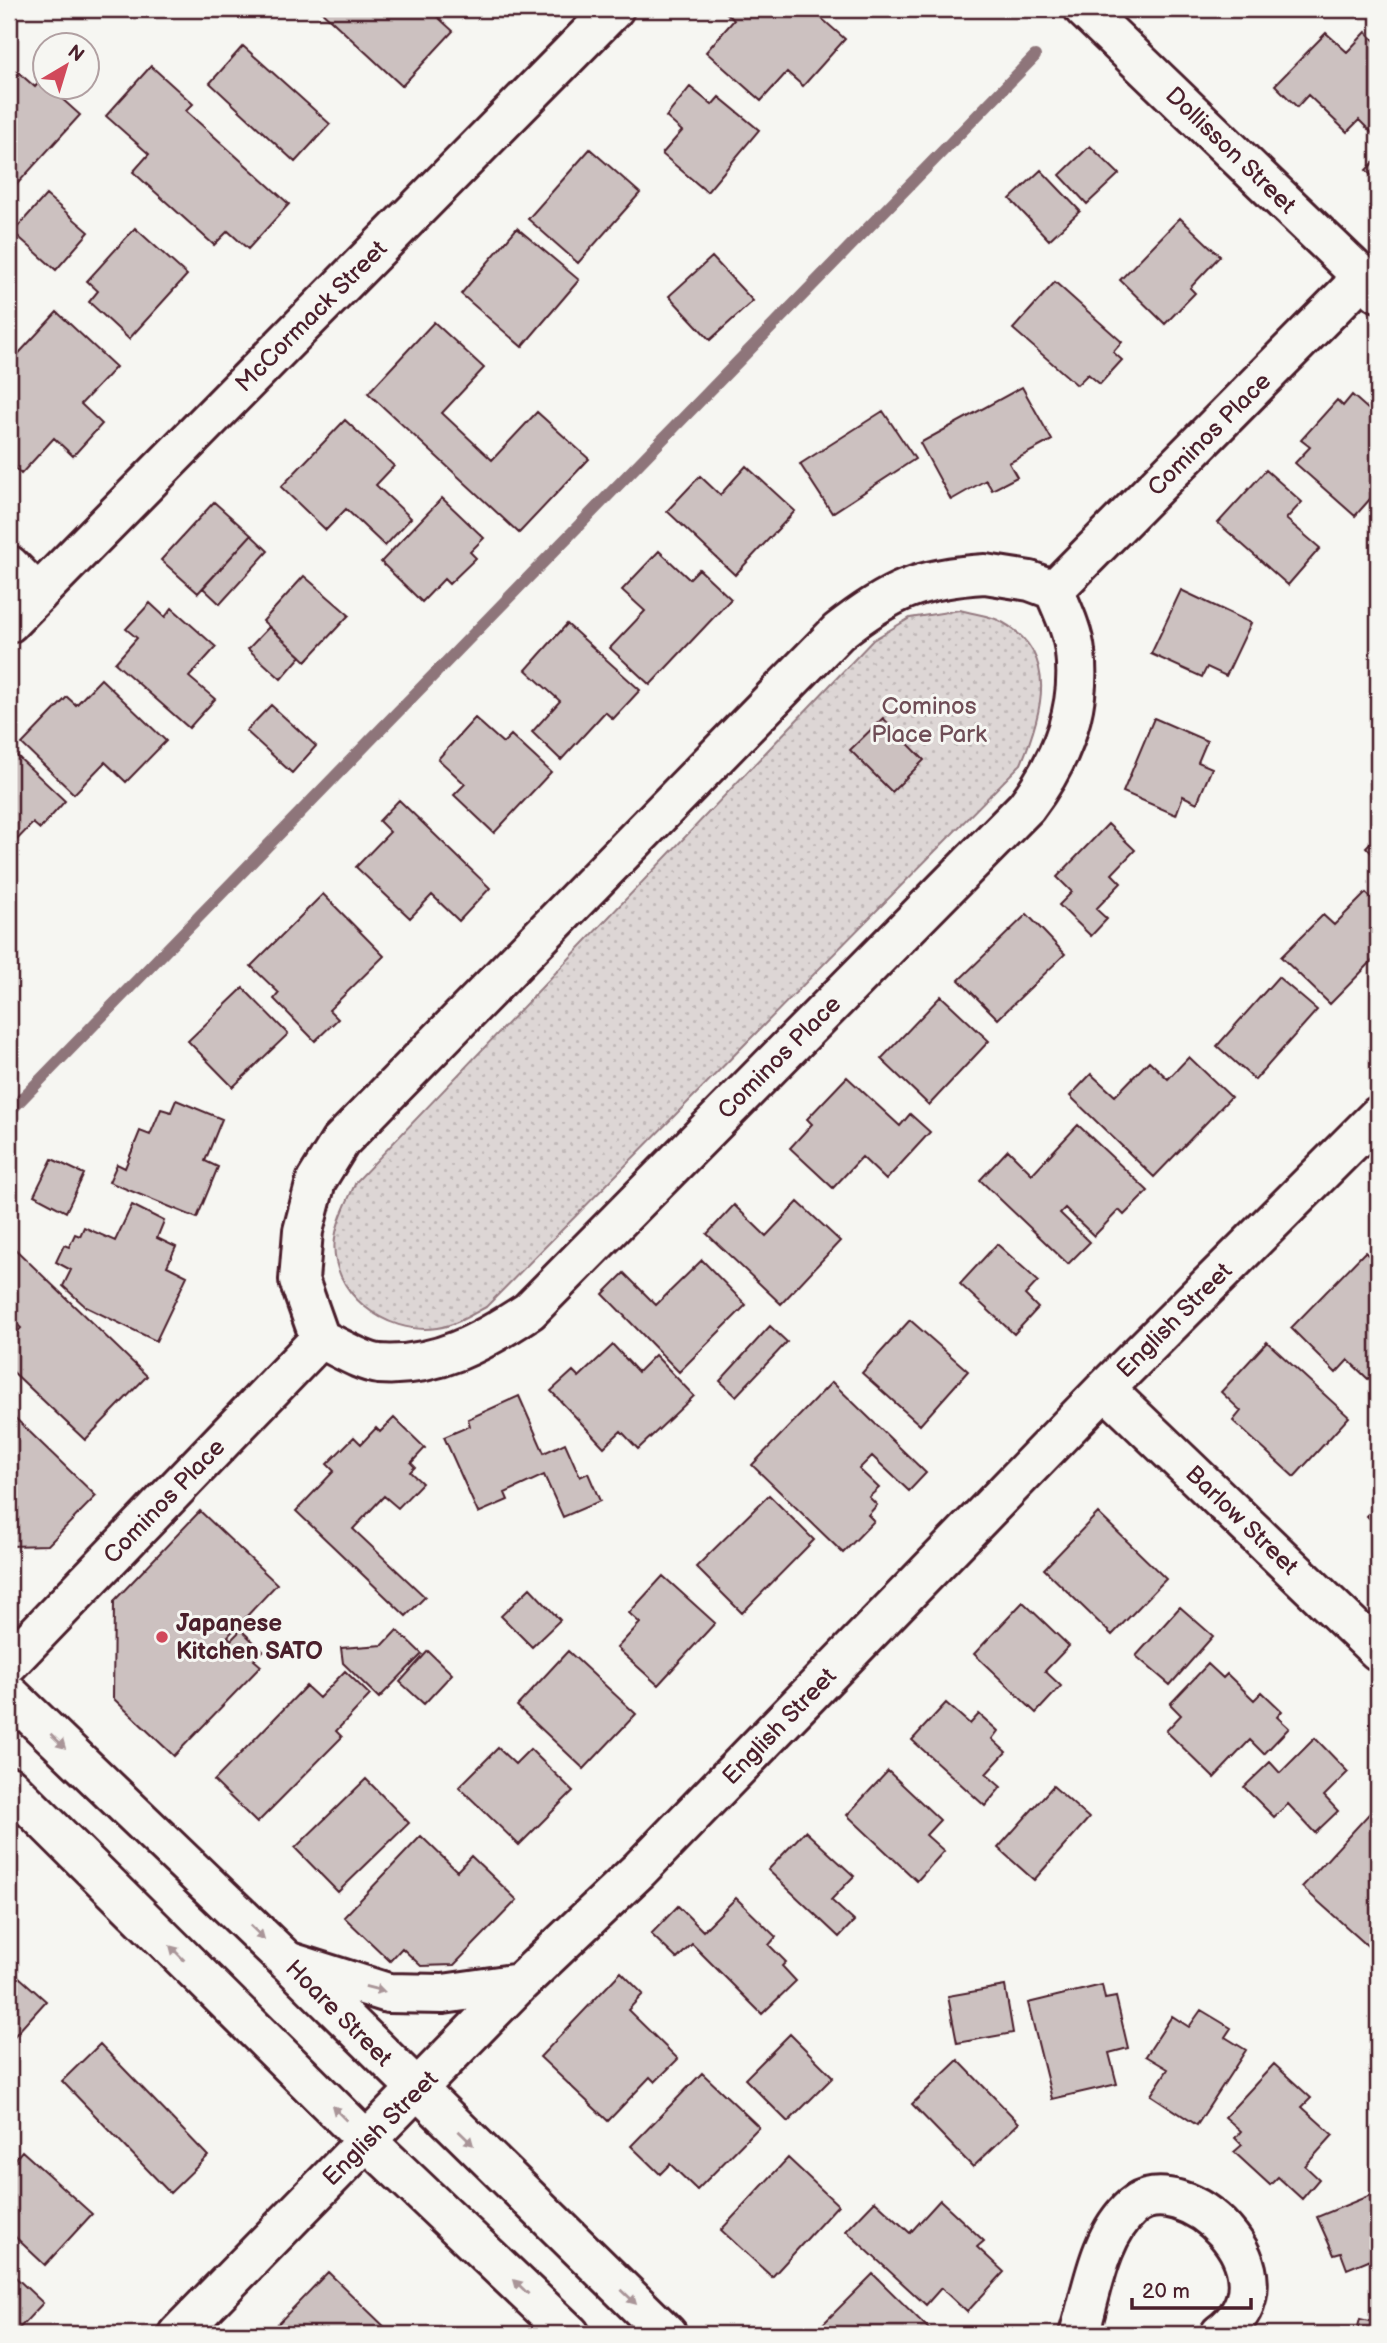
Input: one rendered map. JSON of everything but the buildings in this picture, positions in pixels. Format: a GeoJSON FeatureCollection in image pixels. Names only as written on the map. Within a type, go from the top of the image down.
{"type":"FeatureCollection","features":[{"type":"Feature","properties":{"kind":"street","name":"McCormack Street"},"geometry":{"type":"LineString","coordinates":[[9,623],[614,9]]}},
{"type":"Feature","properties":{"kind":"street","name":"Dollisson Street"},"geometry":{"type":"LineString","coordinates":[[1084,9],[1371,284]]}},
{"type":"Feature","properties":{"kind":"street","name":"Cominos Place"},"geometry":{"type":"LineString","coordinates":[[9,1663],[320,1339],[377,1364],[440,1360],[484,1341],[529,1311],[1026,807],[1046,780],[1064,744],[1076,693],[1075,650],[1055,590],[1371,284]]}},
{"type":"Feature","properties":{"kind":"street"},"geometry":{"type":"LineString","coordinates":[[9,565],[38,594]]}},
{"type":"Feature","properties":{"kind":"street"},"geometry":{"type":"LineString","coordinates":[[320,1339],[299,1280],[303,1231],[316,1181],[340,1142],[838,632],[874,604],[909,586],[952,576],[985,574],[1030,581],[1055,590]]}},
{"type":"Feature","properties":{"kind":"street","name":"English Street"},"geometry":{"type":"LineString","coordinates":[[178,2334],[520,1983],[639,1870],[1105,1389],[1378,1116]]}},
{"type":"Feature","properties":{"kind":"street","name":"Barlow Street"},"geometry":{"type":"LineString","coordinates":[[1105,1389],[1378,1651]]}},
{"type":"Feature","properties":{"kind":"street","name":"Hoare Street"},"geometry":{"type":"LineString","coordinates":[[9,1693],[667,2334]]}},
{"type":"Feature","properties":{"kind":"street"},"geometry":{"type":"LineString","coordinates":[[9,1786],[367,2141],[570,2334]]}},
{"type":"Feature","properties":{"kind":"street"},"geometry":{"type":"LineString","coordinates":[[287,1961],[388,1993],[443,1994],[520,1983]]}},
{"type":"Feature","properties":{"kind":"street"},"geometry":{"type":"LineString","coordinates":[[1079,2334],[1102,2258],[1118,2224],[1133,2206],[1152,2198],[1176,2200],[1210,2217],[1227,2233],[1244,2259],[1249,2280],[1247,2295],[1239,2314],[1220,2334]]}},
{"type":"Feature","properties":{"kind":"green space","name":"Cominos Place Park"},"geometry":{"type":"Polygon","coordinates":[[[960,610],[1002,622],[1020,635],[1032,651],[1039,668],[1040,706],[1021,764],[486,1307],[450,1325],[418,1329],[380,1317],[364,1306],[341,1276],[335,1258],[336,1231],[356,1182],[873,640],[910,618],[960,610]]]}},
{"type":"Feature","properties":{"kind":"waterway"},"geometry":{"type":"LineString","coordinates":[[9,1112],[1035,56]]}},
{"type":"Feature","properties":{"kind":"place","name":"Japanese Kitchen SATO"},"geometry":{"type":"Point","coordinates":[162,1637]}}]}
